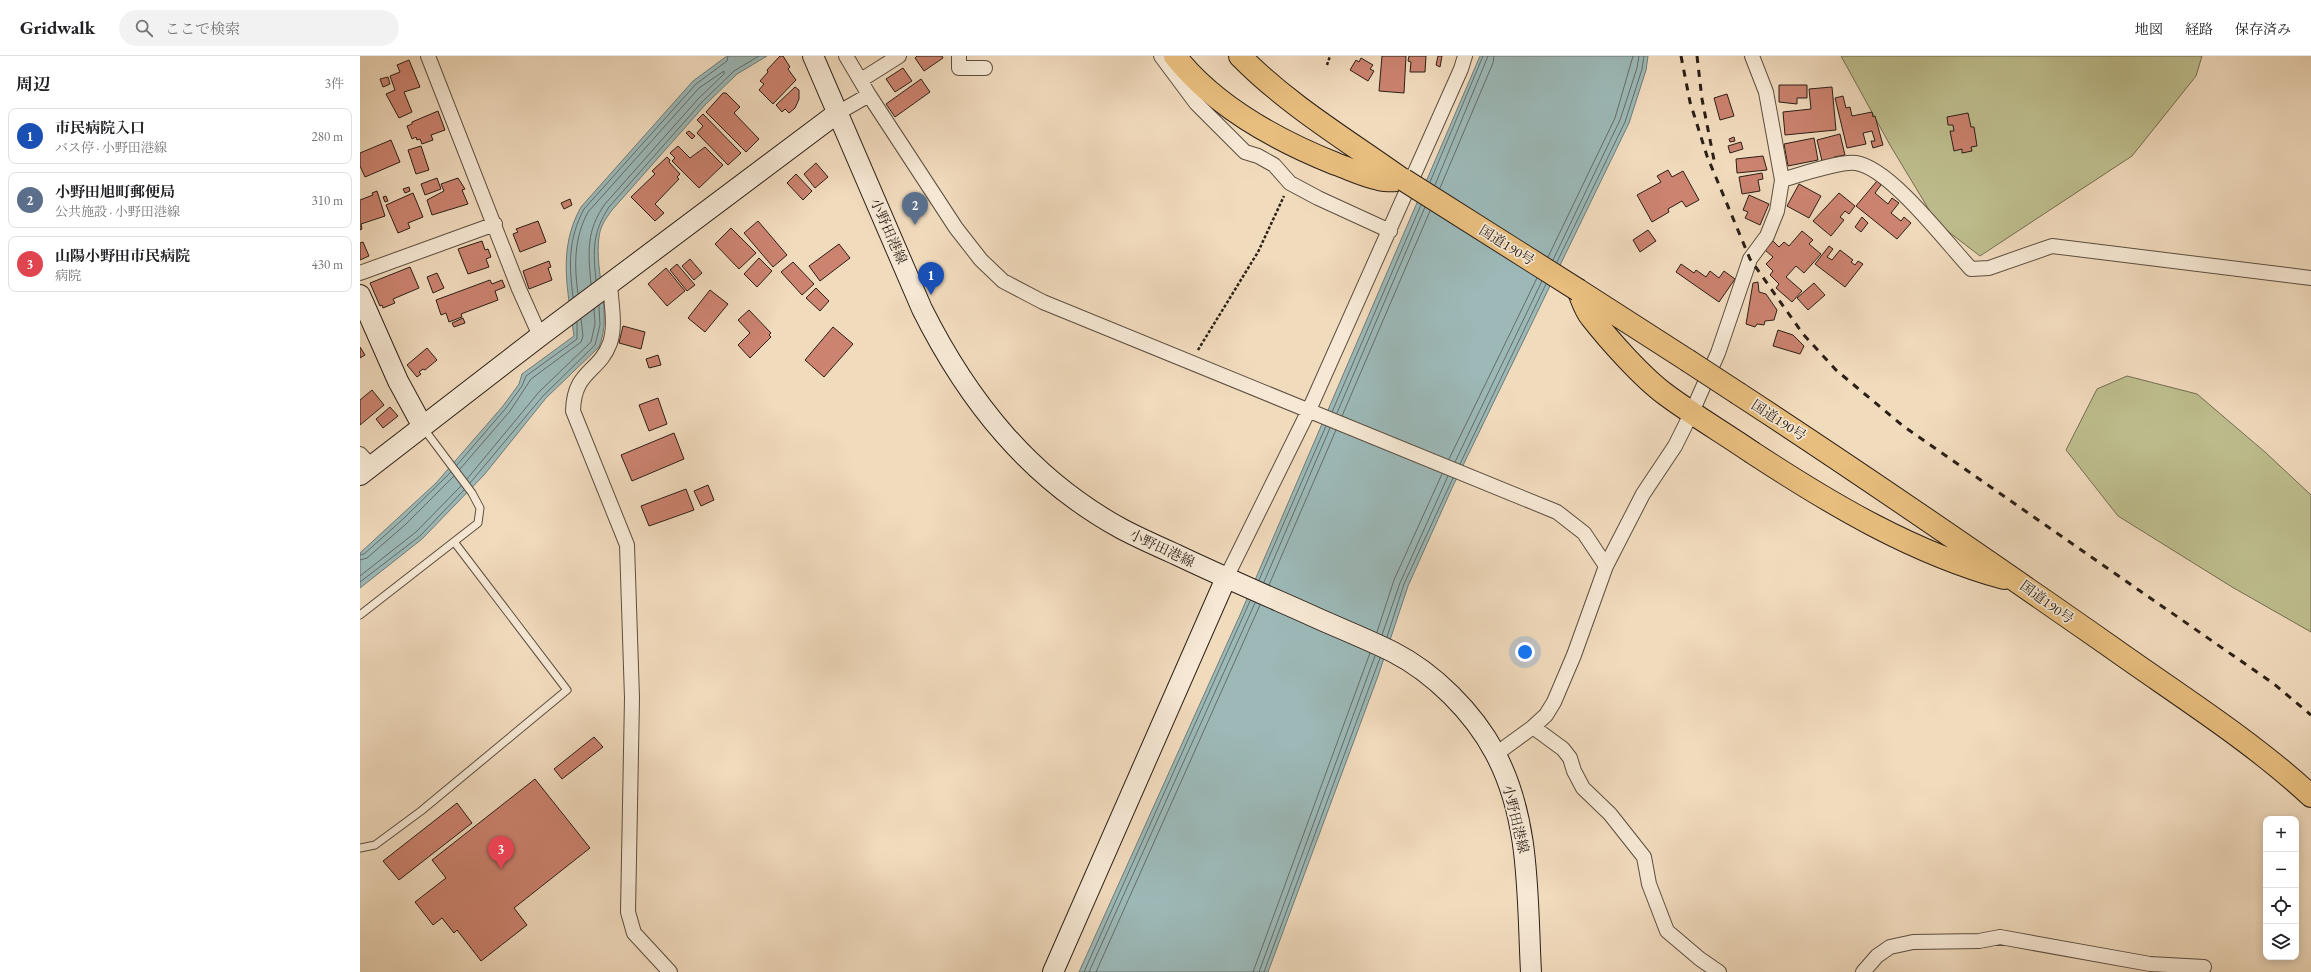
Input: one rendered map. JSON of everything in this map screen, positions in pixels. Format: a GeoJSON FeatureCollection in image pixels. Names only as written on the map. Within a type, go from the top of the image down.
{"type":"FeatureCollection","features":[{"type":"Feature","properties":{"kind":"highway"},"geometry":{"type":"LineString","coordinates":[[1175,56],[1204,88],[1254,123],[1317,156],[1351,170],[1380,179],[1404,180]]}},
{"type":"Feature","properties":{"kind":"highway","name":"国道190号"},"geometry":{"type":"LineString","coordinates":[[1240,56],[1262,79],[1292,103],[1404,180],[1687,360],[1938,526],[2258,752],[2311,796]]}},
{"type":"Feature","properties":{"kind":"highway"},"geometry":{"type":"LineString","coordinates":[[1578,290],[1590,316],[1639,370],[1663,393],[1819,495],[1861,519],[1970,568],[2019,582]]}},
{"type":"Feature","properties":{"kind":"main road","name":"小野田港線"},"geometry":{"type":"LineString","coordinates":[[813,56],[836,114],[922,309],[959,376],[989,418],[1017,448],[1050,480],[1073,498],[1122,529],[1234,581],[1394,652],[1446,690],[1461,704],[1476,722],[1496,754],[1513,796],[1525,854],[1531,972]]}},
{"type":"Feature","properties":{"kind":"main road"},"geometry":{"type":"LineString","coordinates":[[364,465],[422,427],[540,336],[836,114]]}},
{"type":"Feature","properties":{"kind":"main road"},"geometry":{"type":"LineString","coordinates":[[360,295],[398,382],[422,427]]}},
{"type":"Feature","properties":{"kind":"main road"},"geometry":{"type":"LineString","coordinates":[[1053,972],[1234,581]]}},
{"type":"Feature","properties":{"kind":"street"},"geometry":{"type":"LineString","coordinates":[[428,56],[540,336]]}},
{"type":"Feature","properties":{"kind":"street"},"geometry":{"type":"LineString","coordinates":[[846,56],[869,95],[956,228],[980,260],[1003,281],[1043,302],[1557,512],[1584,533],[1606,566]]}},
{"type":"Feature","properties":{"kind":"street"},"geometry":{"type":"LineString","coordinates":[[861,80],[899,56]]}},
{"type":"Feature","properties":{"kind":"street"},"geometry":{"type":"LineString","coordinates":[[959,56],[959,68],[985,68]]}},
{"type":"Feature","properties":{"kind":"street"},"geometry":{"type":"LineString","coordinates":[[1160,56],[1196,103],[1245,152],[1258,156],[1274,165],[1290,183],[1318,198],[1390,231]]}},
{"type":"Feature","properties":{"kind":"street"},"geometry":{"type":"LineString","coordinates":[[1234,581],[1390,231],[1461,69],[1465,56]]}},
{"type":"Feature","properties":{"kind":"street"},"geometry":{"type":"LineString","coordinates":[[1496,754],[1533,727],[1546,715],[1554,702],[1574,655],[1606,566],[1642,494],[1675,446],[1692,412],[1718,353],[1750,259],[1766,236],[1777,211],[1782,180],[1766,92],[1752,56]]}},
{"type":"Feature","properties":{"kind":"street"},"geometry":{"type":"LineString","coordinates":[[836,114],[869,95]]}},
{"type":"Feature","properties":{"kind":"street"},"geometry":{"type":"LineString","coordinates":[[1782,180],[1855,163],[1870,167],[1889,182],[1926,218],[1971,269],[1989,268],[2052,246],[2311,278]]}},
{"type":"Feature","properties":{"kind":"street"},"geometry":{"type":"LineString","coordinates":[[360,273],[495,224]]}},
{"type":"Feature","properties":{"kind":"street"},"geometry":{"type":"LineString","coordinates":[[606,287],[612,327],[610,342],[604,354],[580,381],[574,394],[573,411],[627,545],[632,698],[628,912],[634,933],[670,972]]}},
{"type":"Feature","properties":{"kind":"street"},"geometry":{"type":"LineString","coordinates":[[1533,727],[1563,749],[1570,758],[1583,788],[1610,814],[1644,857],[1649,884],[1667,931],[1700,959],[1719,972]]}},
{"type":"Feature","properties":{"kind":"street"},"geometry":{"type":"LineString","coordinates":[[1863,972],[1877,956],[1890,947],[1913,942],[1979,941],[2000,937],[2150,964],[2204,967]]}},
{"type":"Feature","properties":{"kind":"lane"},"geometry":{"type":"LineString","coordinates":[[360,615],[455,543],[478,523],[480,508],[472,493],[422,427]]}},
{"type":"Feature","properties":{"kind":"lane"},"geometry":{"type":"LineString","coordinates":[[360,848],[375,845],[421,811],[567,690],[455,543]]}},
{"type":"Feature","properties":{"kind":"path"},"geometry":{"type":"LineString","coordinates":[[1327,66],[1330,56]]}},
{"type":"Feature","properties":{"kind":"path"},"geometry":{"type":"LineString","coordinates":[[1193,364],[1199,347],[1258,252],[1290,183]]}},
{"type":"Feature","properties":{"kind":"green space"},"geometry":{"type":"Polygon","coordinates":[[[1841,56],[2202,56],[2196,76],[2132,156],[1980,256],[1937,223],[1890,145],[1841,56]]]}},
{"type":"Feature","properties":{"kind":"green space"},"geometry":{"type":"Polygon","coordinates":[[[2127,376],[2197,394],[2265,452],[2311,495],[2311,632],[2232,587],[2118,516],[2066,450],[2097,389],[2127,376]]]}},
{"type":"Feature","properties":{"kind":"water"},"geometry":{"type":"Polygon","coordinates":[[[727,56],[767,56],[737,74],[705,105],[612,210],[602,226],[599,237],[598,251],[604,321],[603,334],[599,347],[546,398],[484,475],[422,539],[360,588],[360,553],[436,483],[503,406],[519,384],[522,374],[574,336],[566,270],[569,239],[581,207],[693,81],[727,56]]]}},
{"type":"Feature","properties":{"kind":"water"},"geometry":{"type":"Polygon","coordinates":[[[1480,56],[1648,56],[1646,70],[1629,123],[1452,488],[1408,586],[1378,676],[1268,972],[1079,972],[1240,615],[1480,56]]]}},
{"type":"Feature","properties":{"kind":"building"},"geometry":{"type":"Polygon","coordinates":[[[780,56],[783,56],[790,67],[788,69],[796,80],[773,104],[759,90],[764,84],[760,81],[768,72],[767,70],[780,56]]]}},
{"type":"Feature","properties":{"kind":"building"},"geometry":{"type":"Polygon","coordinates":[[[917,56],[942,56],[943,58],[924,71],[915,58],[917,56]]]}},
{"type":"Feature","properties":{"kind":"building"},"geometry":{"type":"Polygon","coordinates":[[[1382,56],[1406,56],[1404,93],[1379,91],[1382,56]]]}},
{"type":"Feature","properties":{"kind":"building"},"geometry":{"type":"Polygon","coordinates":[[[1409,56],[1426,56],[1425,72],[1410,72],[1411,62],[1408,61],[1409,56]]]}},
{"type":"Feature","properties":{"kind":"building"},"geometry":{"type":"Polygon","coordinates":[[[1438,56],[1442,56],[1440,67],[1436,65],[1438,56]]]}},
{"type":"Feature","properties":{"kind":"building"},"geometry":{"type":"Polygon","coordinates":[[[1361,58],[1373,65],[1370,69],[1374,71],[1368,81],[1350,70],[1356,60],[1359,62],[1361,58]]]}},
{"type":"Feature","properties":{"kind":"building"},"geometry":{"type":"Polygon","coordinates":[[[409,60],[420,87],[404,92],[412,112],[399,118],[386,94],[395,90],[390,76],[400,72],[397,65],[409,60]]]}},
{"type":"Feature","properties":{"kind":"building"},"geometry":{"type":"Polygon","coordinates":[[[903,68],[912,81],[895,92],[886,79],[903,68]]]}},
{"type":"Feature","properties":{"kind":"building"},"geometry":{"type":"Polygon","coordinates":[[[388,77],[390,84],[383,87],[380,79],[388,77]]]}},
{"type":"Feature","properties":{"kind":"building"},"geometry":{"type":"Polygon","coordinates":[[[921,79],[930,92],[895,117],[886,104],[921,79]]]}},
{"type":"Feature","properties":{"kind":"building"},"geometry":{"type":"Polygon","coordinates":[[[1779,85],[1807,85],[1807,98],[1797,98],[1797,104],[1779,102],[1779,85]]]}},
{"type":"Feature","properties":{"kind":"building"},"geometry":{"type":"Polygon","coordinates":[[[795,87],[799,90],[799,99],[795,108],[789,113],[785,109],[782,112],[776,105],[795,87]]]}},
{"type":"Feature","properties":{"kind":"building"},"geometry":{"type":"Polygon","coordinates":[[[1832,87],[1836,130],[1785,135],[1783,112],[1811,109],[1809,89],[1832,87]]]}},
{"type":"Feature","properties":{"kind":"building"},"geometry":{"type":"Polygon","coordinates":[[[723,93],[726,93],[740,107],[734,113],[759,139],[746,152],[706,112],[723,93]]]}},
{"type":"Feature","properties":{"kind":"building"},"geometry":{"type":"Polygon","coordinates":[[[1727,94],[1734,116],[1720,120],[1714,98],[1727,94]]]}},
{"type":"Feature","properties":{"kind":"building"},"geometry":{"type":"Polygon","coordinates":[[[1843,96],[1846,108],[1850,107],[1852,116],[1872,112],[1873,117],[1875,116],[1883,145],[1873,148],[1871,141],[1875,141],[1872,131],[1863,133],[1866,144],[1847,148],[1835,98],[1843,96]]]}},
{"type":"Feature","properties":{"kind":"building"},"geometry":{"type":"Polygon","coordinates":[[[438,111],[445,130],[431,135],[433,140],[422,144],[420,139],[417,140],[416,137],[412,139],[407,126],[412,124],[412,122],[438,111]]]}},
{"type":"Feature","properties":{"kind":"building"},"geometry":{"type":"Polygon","coordinates":[[[1968,113],[1971,127],[1974,127],[1977,146],[1971,147],[1972,151],[1962,153],[1962,149],[1954,151],[1950,131],[1954,131],[1953,125],[1948,125],[1947,117],[1968,113]]]}},
{"type":"Feature","properties":{"kind":"building"},"geometry":{"type":"Polygon","coordinates":[[[703,114],[741,153],[728,165],[697,133],[703,126],[697,120],[703,114]]]}},
{"type":"Feature","properties":{"kind":"building"},"geometry":{"type":"Polygon","coordinates":[[[689,131],[695,136],[692,139],[686,133],[689,131]]]}},
{"type":"Feature","properties":{"kind":"building"},"geometry":{"type":"Polygon","coordinates":[[[1840,134],[1845,155],[1834,157],[1835,162],[1823,165],[1817,140],[1840,134]]]}},
{"type":"Feature","properties":{"kind":"building"},"geometry":{"type":"Polygon","coordinates":[[[1734,137],[1735,141],[1730,142],[1729,139],[1734,137]]]}},
{"type":"Feature","properties":{"kind":"building"},"geometry":{"type":"Polygon","coordinates":[[[1814,138],[1818,160],[1788,166],[1784,144],[1814,138]]]}},
{"type":"Feature","properties":{"kind":"building"},"geometry":{"type":"Polygon","coordinates":[[[391,140],[400,162],[365,177],[360,166],[360,153],[391,140]]]}},
{"type":"Feature","properties":{"kind":"building"},"geometry":{"type":"Polygon","coordinates":[[[1741,142],[1743,149],[1730,153],[1728,146],[1741,142]]]}},
{"type":"Feature","properties":{"kind":"building"},"geometry":{"type":"Polygon","coordinates":[[[421,146],[429,170],[416,174],[408,150],[421,146]]]}},
{"type":"Feature","properties":{"kind":"building"},"geometry":{"type":"Polygon","coordinates":[[[678,146],[690,158],[705,147],[723,165],[699,188],[672,161],[675,158],[670,153],[678,146]]]}},
{"type":"Feature","properties":{"kind":"building"},"geometry":{"type":"Polygon","coordinates":[[[1763,156],[1767,170],[1737,173],[1736,159],[1763,156]]]}},
{"type":"Feature","properties":{"kind":"building"},"geometry":{"type":"Polygon","coordinates":[[[667,157],[670,160],[669,162],[680,174],[677,177],[679,179],[655,204],[664,213],[655,221],[631,197],[655,174],[652,171],[667,157]]]}},
{"type":"Feature","properties":{"kind":"building"},"geometry":{"type":"Polygon","coordinates":[[[816,163],[828,177],[815,188],[804,174],[816,163]]]}},
{"type":"Feature","properties":{"kind":"building"},"geometry":{"type":"Polygon","coordinates":[[[1668,170],[1672,177],[1683,171],[1699,200],[1686,207],[1682,201],[1668,209],[1669,212],[1652,222],[1637,195],[1661,182],[1657,176],[1668,170]]]}},
{"type":"Feature","properties":{"kind":"building"},"geometry":{"type":"Polygon","coordinates":[[[1762,173],[1763,179],[1758,180],[1760,191],[1742,194],[1739,177],[1762,173]]]}},
{"type":"Feature","properties":{"kind":"building"},"geometry":{"type":"Polygon","coordinates":[[[796,174],[812,191],[803,200],[787,183],[796,174]]]}},
{"type":"Feature","properties":{"kind":"building"},"geometry":{"type":"Polygon","coordinates":[[[437,178],[441,189],[425,195],[421,184],[437,178]]]}},
{"type":"Feature","properties":{"kind":"building"},"geometry":{"type":"Polygon","coordinates":[[[458,178],[465,189],[462,190],[468,204],[432,215],[427,200],[444,191],[441,184],[458,178]]]}},
{"type":"Feature","properties":{"kind":"building"},"geometry":{"type":"Polygon","coordinates":[[[1877,181],[1881,185],[1875,193],[1888,204],[1892,198],[1899,203],[1891,213],[1901,221],[1904,217],[1911,223],[1897,239],[1856,206],[1877,181]]]}},
{"type":"Feature","properties":{"kind":"building"},"geometry":{"type":"Polygon","coordinates":[[[1799,184],[1821,196],[1809,218],[1787,206],[1799,184]]]}},
{"type":"Feature","properties":{"kind":"building"},"geometry":{"type":"Polygon","coordinates":[[[409,187],[410,191],[405,193],[403,189],[409,187]]]}},
{"type":"Feature","properties":{"kind":"building"},"geometry":{"type":"Polygon","coordinates":[[[377,191],[385,216],[361,224],[362,229],[360,230],[360,200],[373,195],[372,193],[377,191]]]}},
{"type":"Feature","properties":{"kind":"building"},"geometry":{"type":"Polygon","coordinates":[[[413,193],[423,217],[408,223],[410,228],[398,233],[386,205],[413,193]]]}},
{"type":"Feature","properties":{"kind":"building"},"geometry":{"type":"Polygon","coordinates":[[[1839,193],[1855,206],[1849,214],[1845,211],[1840,217],[1844,220],[1831,236],[1813,221],[1839,193]]]}},
{"type":"Feature","properties":{"kind":"building"},"geometry":{"type":"Polygon","coordinates":[[[1749,195],[1769,204],[1760,225],[1745,218],[1748,212],[1743,210],[1749,195]]]}},
{"type":"Feature","properties":{"kind":"building"},"geometry":{"type":"Polygon","coordinates":[[[386,196],[388,201],[385,202],[383,197],[386,196]]]}},
{"type":"Feature","properties":{"kind":"building"},"geometry":{"type":"Polygon","coordinates":[[[570,199],[572,205],[564,209],[561,203],[570,199]]]}},
{"type":"Feature","properties":{"kind":"building"},"geometry":{"type":"Polygon","coordinates":[[[1862,217],[1868,223],[1861,232],[1855,227],[1862,217]]]}},
{"type":"Feature","properties":{"kind":"building"},"geometry":{"type":"Polygon","coordinates":[[[538,221],[546,242],[520,252],[513,234],[518,232],[516,229],[538,221]]]}},
{"type":"Feature","properties":{"kind":"building"},"geometry":{"type":"Polygon","coordinates":[[[758,221],[787,255],[773,267],[744,233],[758,221]]]}},
{"type":"Feature","properties":{"kind":"building"},"geometry":{"type":"Polygon","coordinates":[[[731,228],[756,253],[739,269],[715,244],[731,228]]]}},
{"type":"Feature","properties":{"kind":"building"},"geometry":{"type":"Polygon","coordinates":[[[1648,230],[1656,241],[1640,252],[1633,240],[1648,230]]]}},
{"type":"Feature","properties":{"kind":"building"},"geometry":{"type":"Polygon","coordinates":[[[1802,231],[1813,240],[1809,244],[1821,254],[1804,273],[1796,266],[1786,277],[1802,291],[1792,302],[1776,288],[1779,284],[1770,275],[1773,271],[1766,264],[1773,257],[1765,250],[1773,241],[1779,247],[1784,242],[1789,246],[1802,231]]]}},
{"type":"Feature","properties":{"kind":"building"},"geometry":{"type":"Polygon","coordinates":[[[482,241],[485,250],[488,249],[491,257],[486,259],[489,267],[468,274],[458,249],[482,241]]]}},
{"type":"Feature","properties":{"kind":"building"},"geometry":{"type":"Polygon","coordinates":[[[363,242],[369,256],[360,260],[360,243],[363,242]]]}},
{"type":"Feature","properties":{"kind":"building"},"geometry":{"type":"Polygon","coordinates":[[[839,244],[850,258],[820,281],[809,266],[839,244]]]}},
{"type":"Feature","properties":{"kind":"building"},"geometry":{"type":"Polygon","coordinates":[[[1829,246],[1833,249],[1827,257],[1832,260],[1840,250],[1853,260],[1851,262],[1855,265],[1858,261],[1863,264],[1845,287],[1815,264],[1829,246]]]}},
{"type":"Feature","properties":{"kind":"building"},"geometry":{"type":"Polygon","coordinates":[[[759,258],[772,271],[757,287],[744,274],[759,258]]]}},
{"type":"Feature","properties":{"kind":"building"},"geometry":{"type":"Polygon","coordinates":[[[690,259],[702,273],[694,280],[682,266],[690,259]]]}},
{"type":"Feature","properties":{"kind":"building"},"geometry":{"type":"Polygon","coordinates":[[[549,261],[551,267],[548,268],[552,280],[529,289],[523,271],[549,261]]]}},
{"type":"Feature","properties":{"kind":"building"},"geometry":{"type":"Polygon","coordinates":[[[793,262],[814,284],[802,295],[781,272],[793,262]]]}},
{"type":"Feature","properties":{"kind":"building"},"geometry":{"type":"Polygon","coordinates":[[[677,264],[695,285],[687,291],[670,270],[677,264]]]}},
{"type":"Feature","properties":{"kind":"building"},"geometry":{"type":"Polygon","coordinates":[[[1681,264],[1694,273],[1696,270],[1706,277],[1710,271],[1719,278],[1724,271],[1735,279],[1719,302],[1676,272],[1681,264]]]}},
{"type":"Feature","properties":{"kind":"building"},"geometry":{"type":"Polygon","coordinates":[[[410,267],[419,288],[393,299],[395,303],[383,308],[382,305],[380,306],[370,283],[410,267]]]}},
{"type":"Feature","properties":{"kind":"building"},"geometry":{"type":"Polygon","coordinates":[[[666,268],[685,291],[667,306],[648,284],[666,268]]]}},
{"type":"Feature","properties":{"kind":"building"},"geometry":{"type":"Polygon","coordinates":[[[437,273],[444,288],[433,293],[427,277],[437,273]]]}},
{"type":"Feature","properties":{"kind":"building"},"geometry":{"type":"Polygon","coordinates":[[[490,280],[492,284],[502,280],[505,287],[495,291],[498,300],[461,314],[462,317],[449,322],[446,313],[441,315],[436,300],[490,280]]]}},
{"type":"Feature","properties":{"kind":"building"},"geometry":{"type":"Polygon","coordinates":[[[1758,282],[1759,292],[1766,294],[1777,310],[1774,320],[1765,321],[1764,325],[1757,324],[1755,327],[1746,324],[1753,283],[1758,282]]]}},
{"type":"Feature","properties":{"kind":"building"},"geometry":{"type":"Polygon","coordinates":[[[1814,283],[1825,295],[1808,310],[1797,298],[1814,283]]]}},
{"type":"Feature","properties":{"kind":"building"},"geometry":{"type":"Polygon","coordinates":[[[816,288],[829,301],[820,311],[806,298],[816,288]]]}},
{"type":"Feature","properties":{"kind":"building"},"geometry":{"type":"Polygon","coordinates":[[[710,290],[728,304],[705,332],[688,318],[710,290]]]}},
{"type":"Feature","properties":{"kind":"building"},"geometry":{"type":"Polygon","coordinates":[[[749,310],[771,333],[769,335],[771,337],[750,358],[738,345],[750,333],[738,320],[749,310]]]}},
{"type":"Feature","properties":{"kind":"building"},"geometry":{"type":"Polygon","coordinates":[[[463,318],[465,323],[454,327],[452,323],[463,318]]]}},
{"type":"Feature","properties":{"kind":"building"},"geometry":{"type":"Polygon","coordinates":[[[623,326],[645,332],[641,349],[619,343],[623,326]]]}},
{"type":"Feature","properties":{"kind":"building"},"geometry":{"type":"Polygon","coordinates":[[[833,327],[853,344],[824,377],[805,360],[833,327]]]}},
{"type":"Feature","properties":{"kind":"building"},"geometry":{"type":"Polygon","coordinates":[[[1778,330],[1793,335],[1804,346],[1800,354],[1773,346],[1778,330]]]}},
{"type":"Feature","properties":{"kind":"building"},"geometry":{"type":"Polygon","coordinates":[[[360,347],[365,355],[360,358],[360,347]]]}},
{"type":"Feature","properties":{"kind":"building"},"geometry":{"type":"Polygon","coordinates":[[[427,348],[437,360],[425,370],[423,369],[419,372],[421,374],[417,377],[407,365],[427,348]]]}},
{"type":"Feature","properties":{"kind":"building"},"geometry":{"type":"Polygon","coordinates":[[[658,355],[661,365],[649,368],[646,359],[658,355]]]}},
{"type":"Feature","properties":{"kind":"building"},"geometry":{"type":"Polygon","coordinates":[[[372,390],[384,405],[360,425],[360,400],[372,390]]]}},
{"type":"Feature","properties":{"kind":"building"},"geometry":{"type":"Polygon","coordinates":[[[658,398],[667,424],[649,431],[639,405],[658,398]]]}},
{"type":"Feature","properties":{"kind":"building"},"geometry":{"type":"Polygon","coordinates":[[[390,407],[398,416],[383,428],[376,419],[390,407]]]}},
{"type":"Feature","properties":{"kind":"building"},"geometry":{"type":"Polygon","coordinates":[[[674,433],[684,459],[632,481],[621,455],[674,433]]]}},
{"type":"Feature","properties":{"kind":"building"},"geometry":{"type":"Polygon","coordinates":[[[708,485],[714,500],[701,506],[694,491],[708,485]]]}},
{"type":"Feature","properties":{"kind":"building"},"geometry":{"type":"Polygon","coordinates":[[[686,489],[694,510],[649,526],[641,506],[686,489]]]}},
{"type":"Feature","properties":{"kind":"building"},"geometry":{"type":"Polygon","coordinates":[[[594,737],[603,747],[562,779],[554,769],[594,737]]]}},
{"type":"Feature","properties":{"kind":"building"},"geometry":{"type":"Polygon","coordinates":[[[535,779],[590,848],[514,908],[527,925],[481,961],[457,930],[454,933],[442,918],[433,925],[415,902],[446,878],[432,860],[535,779]]]}},
{"type":"Feature","properties":{"kind":"building"},"geometry":{"type":"Polygon","coordinates":[[[457,803],[472,823],[399,880],[383,861],[457,803]]]}},
{"type":"Feature","properties":{"kind":"railway"},"geometry":{"type":"LineString","coordinates":[[1681,56],[1690,102],[1707,156],[1750,259],[1803,334],[1836,370],[1903,426],[2274,684],[2311,715]]}},
{"type":"Feature","properties":{"kind":"railway"},"geometry":{"type":"LineString","coordinates":[[1697,56],[1702,99],[1714,160]]}},
{"type":"Feature","properties":{"kind":"place","name":"小野田旭町郵便局"},"geometry":{"type":"Point","coordinates":[915,225]}},
{"type":"Feature","properties":{"kind":"place","name":"市民病院入口"},"geometry":{"type":"Point","coordinates":[931,295]}},
{"type":"Feature","properties":{"kind":"place","name":"山陽小野田市民病院"},"geometry":{"type":"Point","coordinates":[501,869]}}]}
